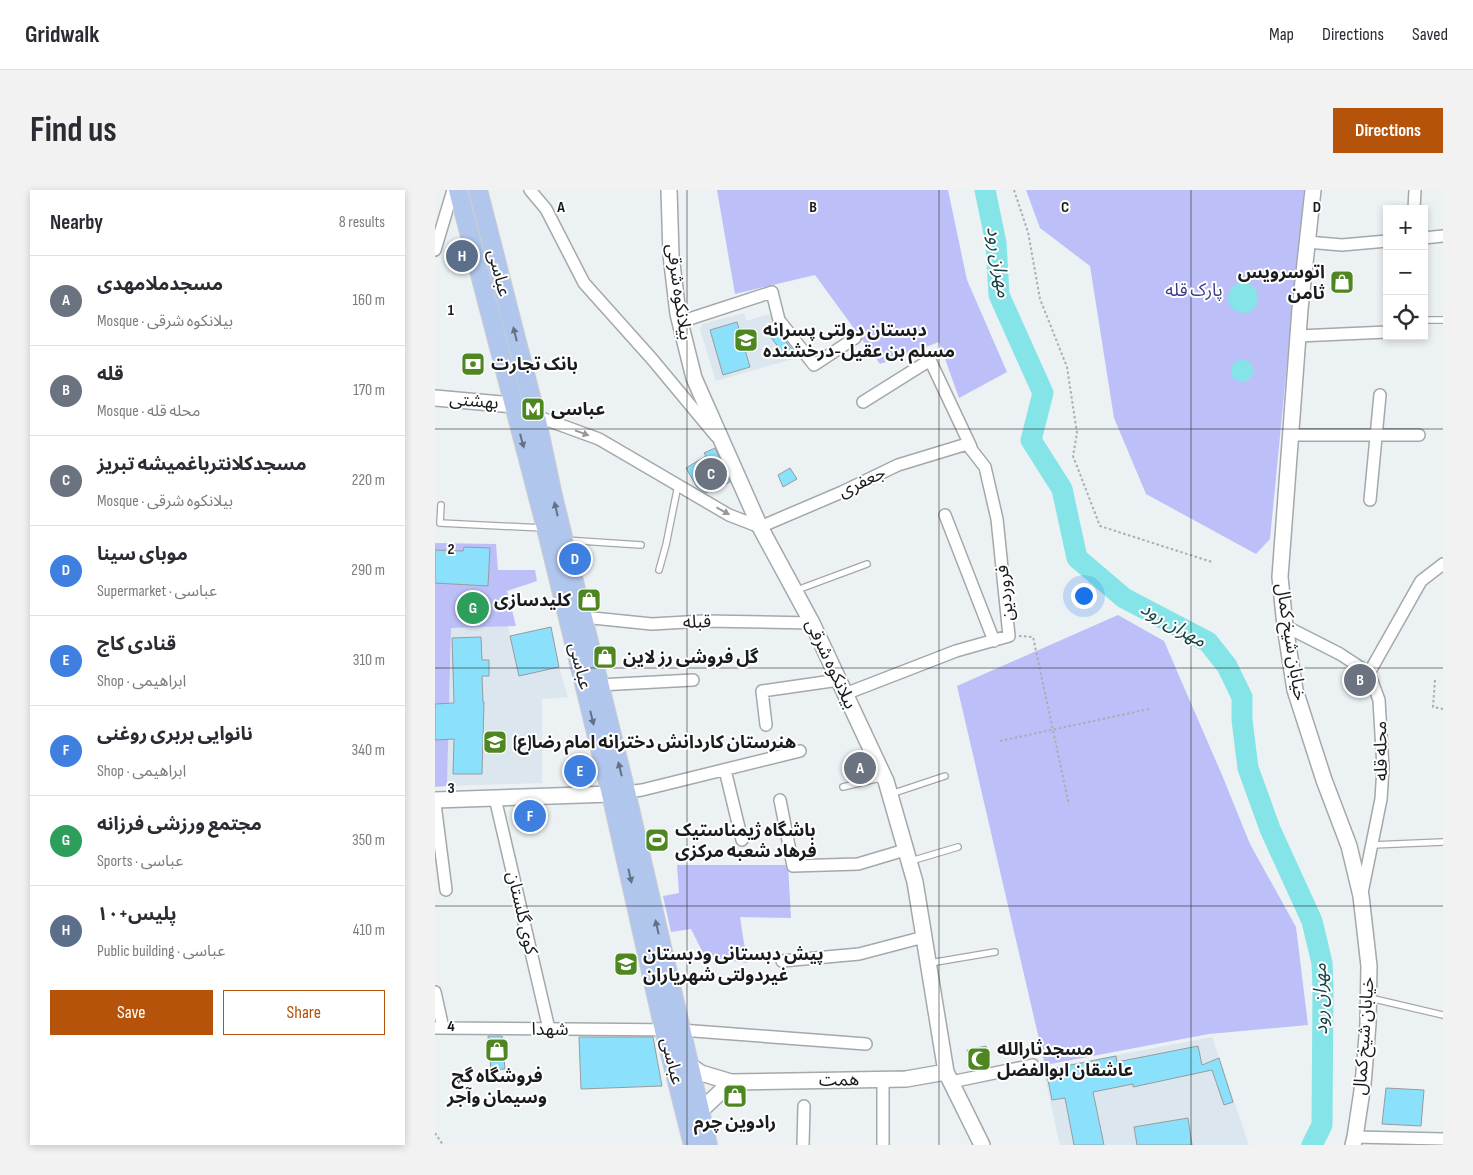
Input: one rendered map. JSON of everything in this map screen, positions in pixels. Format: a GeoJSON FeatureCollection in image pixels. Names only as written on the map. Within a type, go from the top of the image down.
{"type":"FeatureCollection","features":[{"type":"Feature","properties":{"kind":"main road","name":"عباسى"},"geometry":{"type":"LineString","coordinates":[[458,190],[513,405],[575,617],[619,793],[673,1030],[689,1065],[694,1117],[693,1145]]}},
{"type":"Feature","properties":{"kind":"main road","name":"عباسى"},"geometry":{"type":"LineString","coordinates":[[478,190],[536,416],[552,536]]}},
{"type":"Feature","properties":{"kind":"main road","name":"عباسى"},"geometry":{"type":"LineString","coordinates":[[575,617],[599,685],[619,793]]}},
{"type":"Feature","properties":{"kind":"main road","name":"عباسى"},"geometry":{"type":"LineString","coordinates":[[673,1030],[671,1054],[694,1117],[708,1145]]}},
{"type":"Feature","properties":{"kind":"street"},"geometry":{"type":"LineString","coordinates":[[435,250],[453,190]]}},
{"type":"Feature","properties":{"kind":"street"},"geometry":{"type":"LineString","coordinates":[[530,190],[546,209],[584,283],[653,359],[725,447]]}},
{"type":"Feature","properties":{"kind":"street","name":"بیلانکوه شرقی"},"geometry":{"type":"LineString","coordinates":[[669,190],[671,256],[680,322],[694,378],[760,527],[812,624],[884,777],[915,882],[949,1077],[982,1145]]}},
{"type":"Feature","properties":{"kind":"street","name":"خیابان شیخ کمال"},"geometry":{"type":"LineString","coordinates":[[1313,190],[1298,336],[1280,577],[1295,690],[1324,780],[1349,846],[1361,896],[1369,966],[1368,1024],[1363,1084],[1354,1141]]}},
{"type":"Feature","properties":{"kind":"street"},"geometry":{"type":"LineString","coordinates":[[1414,205],[1415,190]]}},
{"type":"Feature","properties":{"kind":"street"},"geometry":{"type":"LineString","coordinates":[[1428,238],[1443,236]]}},
{"type":"Feature","properties":{"kind":"street"},"geometry":{"type":"LineString","coordinates":[[1307,242],[1342,245],[1383,241]]}},
{"type":"Feature","properties":{"kind":"street"},"geometry":{"type":"LineString","coordinates":[[680,322],[772,292],[779,320],[814,365],[855,338]]}},
{"type":"Feature","properties":{"kind":"street"},"geometry":{"type":"LineString","coordinates":[[1298,336],[1383,332]]}},
{"type":"Feature","properties":{"kind":"street","name":"فروردین"},"geometry":{"type":"LineString","coordinates":[[845,694],[956,651],[1009,636],[997,519],[985,467],[969,446],[930,360],[863,402]]}},
{"type":"Feature","properties":{"kind":"street"},"geometry":{"type":"LineString","coordinates":[[1370,500],[1380,395]]}},
{"type":"Feature","properties":{"kind":"street","name":"بهشتی"},"geometry":{"type":"LineString","coordinates":[[435,398],[513,405]]}},
{"type":"Feature","properties":{"kind":"street"},"geometry":{"type":"LineString","coordinates":[[513,405],[536,416],[599,439],[729,515],[760,527]]}},
{"type":"Feature","properties":{"kind":"street"},"geometry":{"type":"LineString","coordinates":[[1290,435],[1419,435]]}},
{"type":"Feature","properties":{"kind":"street","name":"جعفری"},"geometry":{"type":"LineString","coordinates":[[760,527],[842,492],[898,465],[969,446]]}},
{"type":"Feature","properties":{"kind":"street"},"geometry":{"type":"LineString","coordinates":[[945,515],[994,641]]}},
{"type":"Feature","properties":{"kind":"street"},"geometry":{"type":"LineString","coordinates":[[1285,626],[1340,654],[1369,673],[1421,581],[1443,564]]}},
{"type":"Feature","properties":{"kind":"street","name":"قبله"},"geometry":{"type":"LineString","coordinates":[[575,617],[652,624],[704,620],[812,624]]}},
{"type":"Feature","properties":{"kind":"street","name":"محله قله"},"geometry":{"type":"LineString","coordinates":[[1361,896],[1381,798],[1383,768],[1379,700],[1369,673]]}},
{"type":"Feature","properties":{"kind":"street"},"geometry":{"type":"LineString","coordinates":[[599,685],[693,680]]}},
{"type":"Feature","properties":{"kind":"street"},"geometry":{"type":"LineString","coordinates":[[766,725],[762,691],[839,680]]}},
{"type":"Feature","properties":{"kind":"street"},"geometry":{"type":"LineString","coordinates":[[435,800],[619,793],[642,790],[800,751]]}},
{"type":"Feature","properties":{"kind":"street"},"geometry":{"type":"LineString","coordinates":[[725,770],[742,840]]}},
{"type":"Feature","properties":{"kind":"street","name":"کوی گلستان"},"geometry":{"type":"LineString","coordinates":[[495,798],[549,1029]]}},
{"type":"Feature","properties":{"kind":"street"},"geometry":{"type":"LineString","coordinates":[[780,800],[793,866],[858,864],[907,856]]}},
{"type":"Feature","properties":{"kind":"street"},"geometry":{"type":"LineString","coordinates":[[435,804],[446,890]]}},
{"type":"Feature","properties":{"kind":"street"},"geometry":{"type":"LineString","coordinates":[[782,961],[859,954],[924,938]]}},
{"type":"Feature","properties":{"kind":"street"},"geometry":{"type":"LineString","coordinates":[[435,992],[439,1028]]}},
{"type":"Feature","properties":{"kind":"street","name":"شهدا"},"geometry":{"type":"LineString","coordinates":[[439,1028],[673,1030],[866,1044]]}},
{"type":"Feature","properties":{"kind":"street","name":"همت"},"geometry":{"type":"LineString","coordinates":[[671,1054],[701,1073],[731,1082],[949,1077]]}},
{"type":"Feature","properties":{"kind":"street"},"geometry":{"type":"LineString","coordinates":[[949,1077],[1033,1065]]}},
{"type":"Feature","properties":{"kind":"street"},"geometry":{"type":"LineString","coordinates":[[883,1079],[883,1145]]}},
{"type":"Feature","properties":{"kind":"street"},"geometry":{"type":"LineString","coordinates":[[694,1117],[731,1082]]}},
{"type":"Feature","properties":{"kind":"street"},"geometry":{"type":"LineString","coordinates":[[803,1145],[804,1106]]}},
{"type":"Feature","properties":{"kind":"street"},"geometry":{"type":"LineString","coordinates":[[1354,1141],[1443,1139]]}},
{"type":"Feature","properties":{"kind":"lane"},"geometry":{"type":"LineString","coordinates":[[1428,320],[1443,320]]}},
{"type":"Feature","properties":{"kind":"lane"},"geometry":{"type":"LineString","coordinates":[[659,570],[666,545],[677,484]]}},
{"type":"Feature","properties":{"kind":"lane"},"geometry":{"type":"LineString","coordinates":[[441,505],[440,523],[641,545]]}},
{"type":"Feature","properties":{"kind":"lane"},"geometry":{"type":"LineString","coordinates":[[795,591],[867,564]]}},
{"type":"Feature","properties":{"kind":"lane"},"geometry":{"type":"LineString","coordinates":[[889,795],[945,776]]}},
{"type":"Feature","properties":{"kind":"lane"},"geometry":{"type":"LineString","coordinates":[[843,787],[884,777]]}},
{"type":"Feature","properties":{"kind":"lane"},"geometry":{"type":"LineString","coordinates":[[1372,845],[1443,842]]}},
{"type":"Feature","properties":{"kind":"lane"},"geometry":{"type":"LineString","coordinates":[[907,856],[958,847]]}},
{"type":"Feature","properties":{"kind":"lane"},"geometry":{"type":"LineString","coordinates":[[928,963],[995,952]]}},
{"type":"Feature","properties":{"kind":"lane"},"geometry":{"type":"LineString","coordinates":[[1368,998],[1443,1015]]}},
{"type":"Feature","properties":{"kind":"path"},"geometry":{"type":"LineString","coordinates":[[1014,190],[1028,232],[1039,300],[1067,367],[1077,433],[1073,456],[1101,526],[1212,562]]}},
{"type":"Feature","properties":{"kind":"path"},"geometry":{"type":"LineString","coordinates":[[1009,636],[1033,637],[1069,805]]}},
{"type":"Feature","properties":{"kind":"path"},"geometry":{"type":"LineString","coordinates":[[1435,680],[1433,707],[1443,709]]}},
{"type":"Feature","properties":{"kind":"path"},"geometry":{"type":"LineString","coordinates":[[1000,740],[1149,709]]}},
{"type":"Feature","properties":{"kind":"path"},"geometry":{"type":"LineString","coordinates":[[435,1133],[443,1145]]}},
{"type":"Feature","properties":{"kind":"shaded area"},"geometry":{"type":"Polygon","coordinates":[[[1243,283],[1249,284],[1257,292],[1257,304],[1249,312],[1243,313],[1237,312],[1229,304],[1228,298],[1229,292],[1237,284],[1243,283]]]}},
{"type":"Feature","properties":{"kind":"shaded area","name":"دبستان دولتی پسرانه مسلم بن عقیل-درخشنده"},"geometry":{"type":"Polygon","coordinates":[[[744,313],[747,321],[769,314],[800,357],[716,381],[700,330],[702,324],[744,313]]]}},
{"type":"Feature","properties":{"kind":"shaded area"},"geometry":{"type":"Polygon","coordinates":[[[1238,360],[1246,360],[1253,367],[1253,375],[1246,382],[1238,382],[1231,375],[1231,367],[1238,360]]]}},
{"type":"Feature","properties":{"kind":"shaded area"},"geometry":{"type":"Polygon","coordinates":[[[508,626],[519,675],[559,667],[568,697],[542,699],[542,783],[447,786],[451,628],[508,626]]]}},
{"type":"Feature","properties":{"kind":"shaded area"},"geometry":{"type":"Polygon","coordinates":[[[1212,1037],[1249,1145],[1060,1145],[1043,1069],[1212,1037]]]}},
{"type":"Feature","properties":{"kind":"green space"},"geometry":{"type":"Polygon","coordinates":[[[717,190],[948,190],[967,280],[1007,372],[959,398],[939,342],[880,364],[815,275],[735,294],[717,190]]]}},
{"type":"Feature","properties":{"kind":"green space","name":"پارک قله"},"geometry":{"type":"Polygon","coordinates":[[[1026,190],[1304,190],[1270,539],[1256,554],[1146,494],[1114,418],[1090,266],[1040,228],[1026,190]]]}},
{"type":"Feature","properties":{"kind":"green space"},"geometry":{"type":"Polygon","coordinates":[[[435,543],[496,544],[498,570],[535,570],[537,581],[507,591],[516,626],[451,628],[447,786],[435,787],[435,543]]]}},
{"type":"Feature","properties":{"kind":"green space"},"geometry":{"type":"Polygon","coordinates":[[[1118,615],[1164,641],[1250,844],[1296,927],[1308,1025],[1209,1034],[1045,1065],[957,686],[1118,615]]]}},
{"type":"Feature","properties":{"kind":"green space"},"geometry":{"type":"Polygon","coordinates":[[[677,865],[788,865],[791,918],[740,917],[747,963],[705,957],[691,929],[671,932],[663,896],[679,893],[677,865]]]}},
{"type":"Feature","properties":{"kind":"building"},"geometry":{"type":"Polygon","coordinates":[[[737,322],[750,367],[723,375],[710,330],[737,322]]]}},
{"type":"Feature","properties":{"kind":"building"},"geometry":{"type":"Polygon","coordinates":[[[778,331],[793,351],[785,356],[770,336],[778,331]]]}},
{"type":"Feature","properties":{"kind":"building"},"geometry":{"type":"Polygon","coordinates":[[[715,448],[730,482],[706,493],[697,487],[686,468],[706,456],[704,453],[715,448]]]}},
{"type":"Feature","properties":{"kind":"building"},"geometry":{"type":"Polygon","coordinates":[[[790,468],[797,479],[783,487],[778,475],[790,468]]]}},
{"type":"Feature","properties":{"kind":"building"},"geometry":{"type":"Polygon","coordinates":[[[464,547],[490,548],[488,586],[435,583],[435,550],[463,551],[464,547]]]}},
{"type":"Feature","properties":{"kind":"building"},"geometry":{"type":"Polygon","coordinates":[[[551,627],[559,667],[519,676],[510,636],[551,627]]]}},
{"type":"Feature","properties":{"kind":"building"},"geometry":{"type":"Polygon","coordinates":[[[481,637],[482,660],[489,660],[489,676],[482,676],[484,702],[482,774],[453,774],[454,739],[435,740],[435,704],[454,703],[452,638],[481,637]]]}},
{"type":"Feature","properties":{"kind":"building"},"geometry":{"type":"Polygon","coordinates":[[[863,755],[873,775],[852,780],[845,761],[863,755]]]}},
{"type":"Feature","properties":{"kind":"building"},"geometry":{"type":"Polygon","coordinates":[[[568,766],[591,766],[593,777],[568,778],[568,766]]]}},
{"type":"Feature","properties":{"kind":"building","name":"فروشگاه گچ وسیمان وآجر"},"geometry":{"type":"Polygon","coordinates":[[[488,1036],[502,1036],[505,1069],[491,1070],[488,1036]]]}},
{"type":"Feature","properties":{"kind":"building"},"geometry":{"type":"Polygon","coordinates":[[[579,1037],[653,1037],[662,1086],[581,1089],[579,1037]]]}},
{"type":"Feature","properties":{"kind":"building","name":"مسجدثارالله عاشقان ابوالفضل"},"geometry":{"type":"Polygon","coordinates":[[[986,1046],[989,1066],[972,1070],[967,1050],[986,1046]]]}},
{"type":"Feature","properties":{"kind":"building"},"geometry":{"type":"Polygon","coordinates":[[[1198,1046],[1202,1065],[1219,1058],[1233,1102],[1224,1105],[1212,1070],[1133,1087],[1133,1084],[1093,1092],[1104,1145],[1074,1145],[1065,1098],[1052,1100],[1046,1070],[1116,1056],[1117,1062],[1198,1046]]]}},
{"type":"Feature","properties":{"kind":"building"},"geometry":{"type":"Polygon","coordinates":[[[1386,1088],[1424,1090],[1421,1126],[1382,1124],[1386,1088]]]}},
{"type":"Feature","properties":{"kind":"building"},"geometry":{"type":"Polygon","coordinates":[[[1188,1118],[1192,1145],[1137,1145],[1134,1127],[1188,1118]]]}},
{"type":"Feature","properties":{"kind":"waterway","name":"مهران رود"},"geometry":{"type":"LineString","coordinates":[[985,190],[996,243],[999,295],[1043,393],[1031,440],[1062,489],[1077,558],[1124,598],[1208,642],[1227,666],[1242,697],[1242,720],[1248,768],[1270,829],[1312,921],[1322,963],[1322,1125],[1312,1145]]}},
{"type":"Feature","properties":{"kind":"place","name":"پلیس+۱۰"},"geometry":{"type":"Point","coordinates":[462,256]}},
{"type":"Feature","properties":{"kind":"place","name":"اتوسرویس ثامن"},"geometry":{"type":"Point","coordinates":[1342,282]}},
{"type":"Feature","properties":{"kind":"place","name":"دبستان دولتی پسرانه مسلم بن عقیل-درخشنده"},"geometry":{"type":"Point","coordinates":[746,340]}},
{"type":"Feature","properties":{"kind":"place","name":"بانک تجارت"},"geometry":{"type":"Point","coordinates":[473,364]}},
{"type":"Feature","properties":{"kind":"place","name":"عباسی"},"geometry":{"type":"Point","coordinates":[533,409]}},
{"type":"Feature","properties":{"kind":"place","name":"مسجدکلانترباغمیشه تبریز"},"geometry":{"type":"Point","coordinates":[711,474]}},
{"type":"Feature","properties":{"kind":"place","name":"موبای سینا"},"geometry":{"type":"Point","coordinates":[575,559]}},
{"type":"Feature","properties":{"kind":"place","name":"کلیدسازی"},"geometry":{"type":"Point","coordinates":[589,600]}},
{"type":"Feature","properties":{"kind":"place","name":"مجتمع ورزشی فرزانه"},"geometry":{"type":"Point","coordinates":[473,608]}},
{"type":"Feature","properties":{"kind":"place","name":"گل فروشی رز لاین"},"geometry":{"type":"Point","coordinates":[605,657]}},
{"type":"Feature","properties":{"kind":"place","name":"قله"},"geometry":{"type":"Point","coordinates":[1360,680]}},
{"type":"Feature","properties":{"kind":"place","name":"هنرستان کاردانش دخترانه امام رضا(ع)"},"geometry":{"type":"Point","coordinates":[495,742]}},
{"type":"Feature","properties":{"kind":"place","name":"مسجدملامهدی"},"geometry":{"type":"Point","coordinates":[860,768]}},
{"type":"Feature","properties":{"kind":"place","name":"قنادی کاج"},"geometry":{"type":"Point","coordinates":[580,771]}},
{"type":"Feature","properties":{"kind":"place","name":"نانوایی بربری روغنی"},"geometry":{"type":"Point","coordinates":[530,816]}},
{"type":"Feature","properties":{"kind":"place","name":"باشگاه ژیمناستیک فرهاد شعبه مرکزی"},"geometry":{"type":"Point","coordinates":[657,840]}},
{"type":"Feature","properties":{"kind":"place","name":"پیش دبستانی ودبستان غیردولتی شهریاران"},"geometry":{"type":"Point","coordinates":[626,964]}},
{"type":"Feature","properties":{"kind":"place","name":"فروشگاه گچ وسیمان وآجر"},"geometry":{"type":"Point","coordinates":[497,1050]}},
{"type":"Feature","properties":{"kind":"place","name":"مسجدثارالله عاشقان ابوالفضل"},"geometry":{"type":"Point","coordinates":[979,1059]}},
{"type":"Feature","properties":{"kind":"place","name":"رادوین چرم"},"geometry":{"type":"Point","coordinates":[735,1096]}}]}
